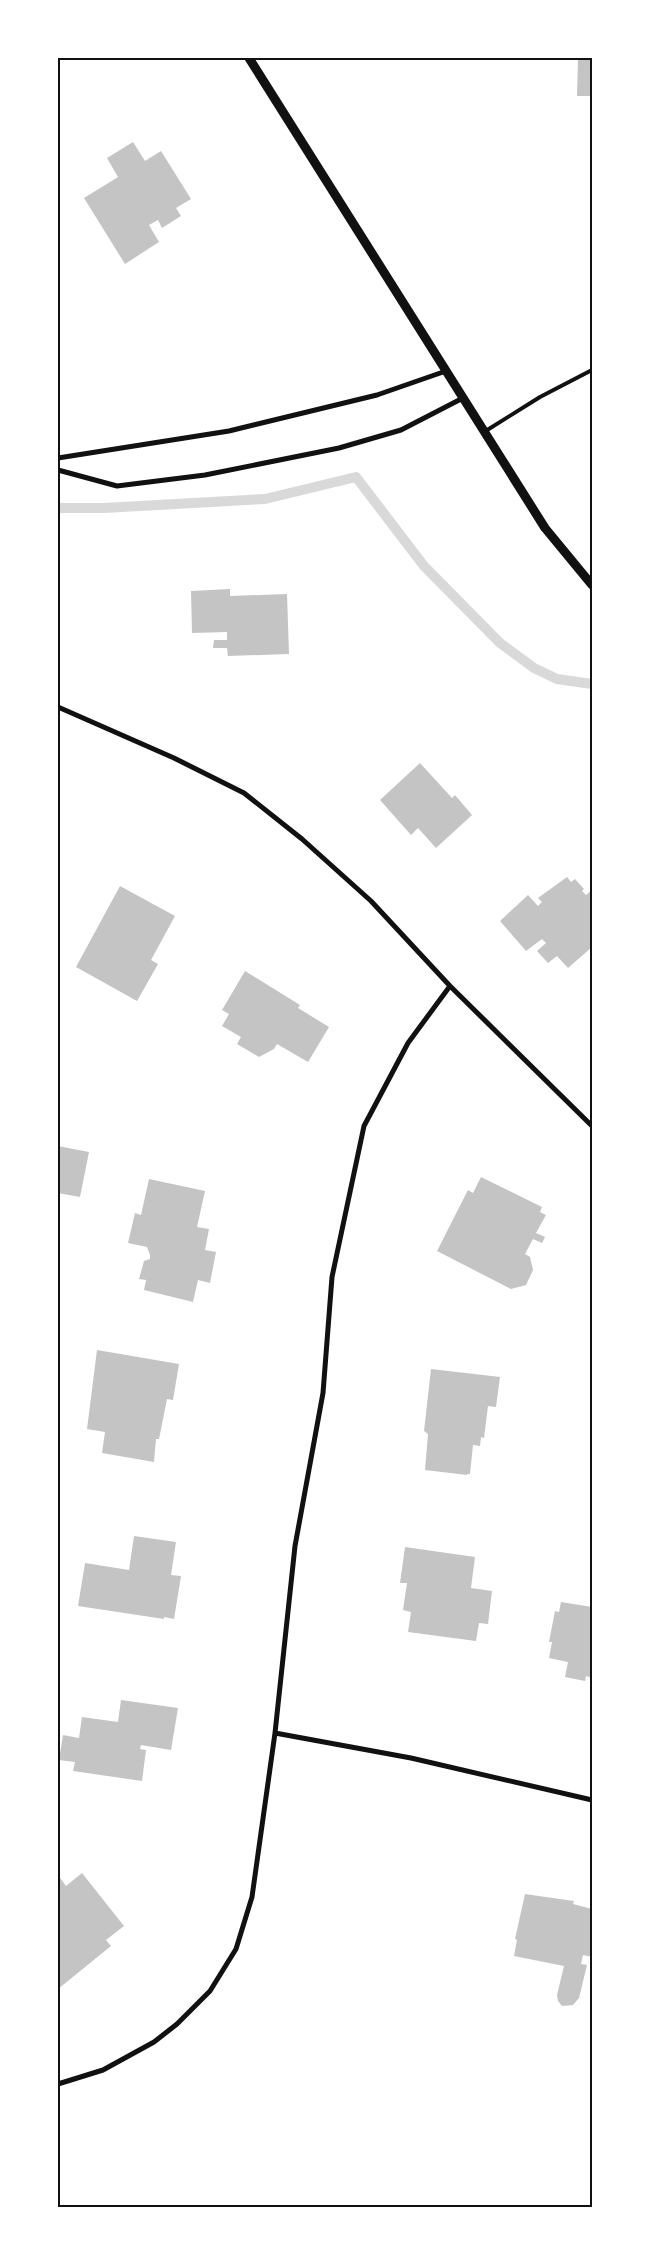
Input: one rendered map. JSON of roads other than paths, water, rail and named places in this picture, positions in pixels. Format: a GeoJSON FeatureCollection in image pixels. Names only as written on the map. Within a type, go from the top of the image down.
{"type":"FeatureCollection","features":[{"type":"Feature","properties":{"kind":"street"},"geometry":{"type":"LineString","coordinates":[[249,58],[545,528],[592,585]]}},
{"type":"Feature","properties":{"kind":"street"},"geometry":{"type":"LineString","coordinates":[[58,458],[229,431],[377,395],[446,371]]}},
{"type":"Feature","properties":{"kind":"street"},"geometry":{"type":"LineString","coordinates":[[58,470],[116,486],[205,475],[339,448],[401,430],[463,398]]}},
{"type":"Feature","properties":{"kind":"street"},"geometry":{"type":"LineString","coordinates":[[58,707],[174,758],[244,793],[302,839],[371,901],[450,986],[592,1126]]}},
{"type":"Feature","properties":{"kind":"street"},"geometry":{"type":"LineString","coordinates":[[58,2084],[103,2070],[154,2042],[177,2024],[210,1991],[236,1949],[252,1897],[276,1733],[295,1546],[323,1393],[332,1278],[364,1126],[408,1042],[450,986]]}},
{"type":"Feature","properties":{"kind":"street"},"geometry":{"type":"LineString","coordinates":[[276,1733],[411,1758],[592,1800]]}},
{"type":"Feature","properties":{"kind":"lane"},"geometry":{"type":"LineString","coordinates":[[484,432],[540,397],[592,370]]}},
{"type":"Feature","properties":{"kind":"waterway"},"geometry":{"type":"LineString","coordinates":[[58,508],[104,508],[265,499],[356,477],[424,566],[500,643],[534,668],[557,679],[592,684]]}}]}
